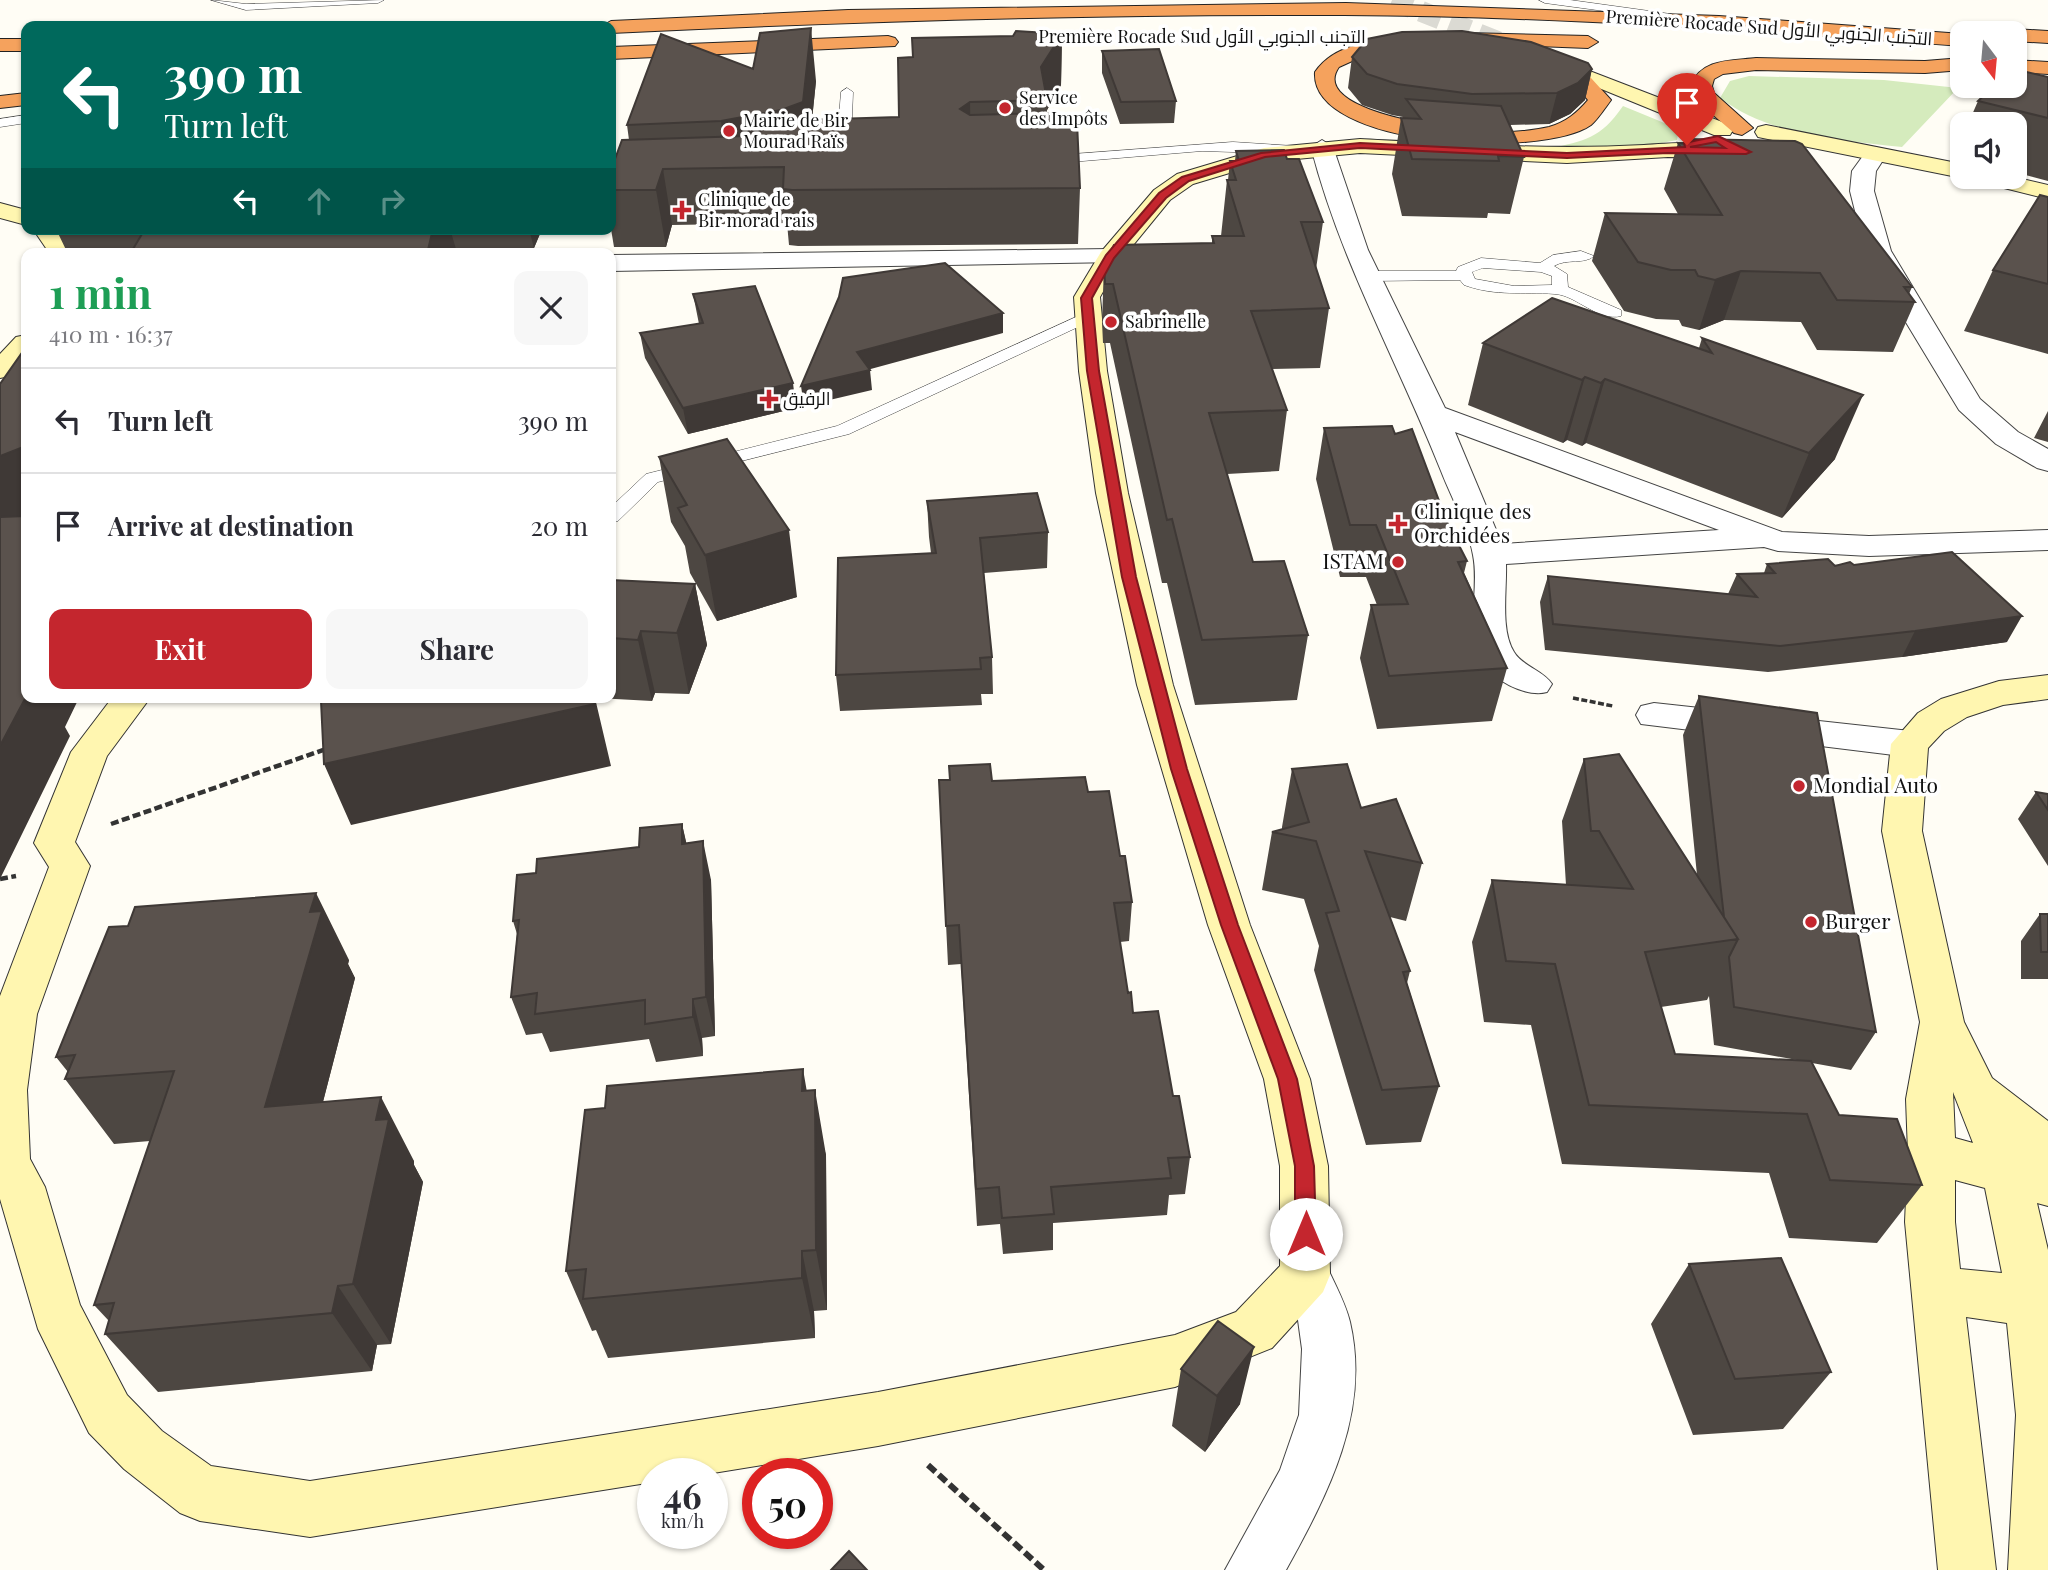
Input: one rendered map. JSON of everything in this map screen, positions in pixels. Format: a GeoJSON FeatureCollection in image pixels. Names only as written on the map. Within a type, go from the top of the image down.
{"type":"FeatureCollection","features":[{"type":"Feature","properties":{"kind":"highway","name":"Première Rocade Sud التجنب الجنوبي الأول"},"geometry":{"type":"LineString","coordinates":[[616,27],[848,16],[1212,10],[1518,13],[1719,22],[1950,39]]}},
{"type":"Feature","properties":{"kind":"highway"},"geometry":{"type":"LineString","coordinates":[[1828,30],[1893,28],[1950,31]]}},
{"type":"Feature","properties":{"kind":"highway","name":"Première Rocade Sud التجنب الجنوبي الأول"},"geometry":{"type":"LineString","coordinates":[[1336,35],[1604,43]]}},
{"type":"Feature","properties":{"kind":"highway"},"geometry":{"type":"LineString","coordinates":[[2027,36],[2048,37]]}},
{"type":"Feature","properties":{"kind":"highway"},"geometry":{"type":"LineString","coordinates":[[1436,40],[1362,49],[1343,56],[1329,66],[1324,78],[1327,89],[1347,107],[1386,123],[1450,135],[1513,138],[1543,135],[1577,125],[1595,112],[1601,100],[1574,71]]}},
{"type":"Feature","properties":{"kind":"highway"},"geometry":{"type":"LineString","coordinates":[[616,53],[905,41]]}},
{"type":"Feature","properties":{"kind":"highway"},"geometry":{"type":"LineString","coordinates":[[2027,44],[2048,45]]}},
{"type":"Feature","properties":{"kind":"highway"},"geometry":{"type":"LineString","coordinates":[[0,45],[21,45]]}},
{"type":"Feature","properties":{"kind":"highway","name":"Première Rocade Sud التجنب الجنوبي الأول"},"geometry":{"type":"LineString","coordinates":[[1721,47],[1950,62]]}},
{"type":"Feature","properties":{"kind":"highway"},"geometry":{"type":"LineString","coordinates":[[1727,132],[1701,86],[1704,76],[1718,68],[1756,64],[1925,67],[1950,64]]}},
{"type":"Feature","properties":{"kind":"highway"},"geometry":{"type":"LineString","coordinates":[[2027,67],[2048,68]]}},
{"type":"Feature","properties":{"kind":"highway"},"geometry":{"type":"LineString","coordinates":[[0,102],[21,100]]}},
{"type":"Feature","properties":{"kind":"main road"},"geometry":{"type":"LineString","coordinates":[[1574,71],[1758,147]]}},
{"type":"Feature","properties":{"kind":"main road"},"geometry":{"type":"LineString","coordinates":[[1668,150],[1727,132]]}},
{"type":"Feature","properties":{"kind":"main road"},"geometry":{"type":"LineString","coordinates":[[128,703],[90,752],[54,843],[70,866],[15,1014],[4,1090],[6,1164],[21,1187],[56,1312],[108,1414],[143,1450],[200,1493],[310,1509],[878,1419],[1175,1361],[1254,1330],[1305,1275],[1304,1166],[1287,1079],[1229,925],[1156,685],[1112,493],[1087,317],[1087,298],[1110,257],[1162,195],[1185,179],[1240,161],[1309,149],[1392,146],[1567,156],[1758,147],[1876,154],[1950,169]]}},
{"type":"Feature","properties":{"kind":"main road"},"geometry":{"type":"LineString","coordinates":[[2027,187],[2048,192]]}},
{"type":"Feature","properties":{"kind":"main road"},"geometry":{"type":"LineString","coordinates":[[0,370],[21,348]]}},
{"type":"Feature","properties":{"kind":"main road"},"geometry":{"type":"LineString","coordinates":[[2037,1570],[2045,1412],[2039,1305],[2026,1264],[2034,1169],[1978,1092],[1942,1023],[1934,972],[1902,831],[1910,744],[1931,722],[1954,708],[1999,693],[2048,687]]}},
{"type":"Feature","properties":{"kind":"main road"},"geometry":{"type":"LineString","coordinates":[[1942,1023],[1928,1098],[1932,1153],[1930,1222],[1935,1290],[1967,1570]]}},
{"type":"Feature","properties":{"kind":"main road"},"geometry":{"type":"LineString","coordinates":[[1932,1153],[2034,1169]]}},
{"type":"Feature","properties":{"kind":"main road"},"geometry":{"type":"LineString","coordinates":[[1935,1290],[2039,1305]]}},
{"type":"Feature","properties":{"kind":"street"},"geometry":{"type":"LineString","coordinates":[[1309,149],[1329,177],[1368,276],[1433,414],[1490,555],[1490,630],[1498,659],[1534,684]]}},
{"type":"Feature","properties":{"kind":"street"},"geometry":{"type":"LineString","coordinates":[[1876,154],[1864,171],[1862,191],[1878,251],[1897,286],[1969,404],[2007,438],[2048,462]]}},
{"type":"Feature","properties":{"kind":"street"},"geometry":{"type":"LineString","coordinates":[[616,262],[1110,257]]}},
{"type":"Feature","properties":{"kind":"street"},"geometry":{"type":"LineString","coordinates":[[1433,414],[1778,541]]}},
{"type":"Feature","properties":{"kind":"street"},"geometry":{"type":"LineString","coordinates":[[1490,555],[1694,540],[1869,546],[2048,540]]}},
{"type":"Feature","properties":{"kind":"street"},"geometry":{"type":"LineString","coordinates":[[1654,715],[1910,744]]}},
{"type":"Feature","properties":{"kind":"street"},"geometry":{"type":"LineString","coordinates":[[1254,1570],[1303,1484],[1326,1415],[1328,1349],[1325,1329],[1305,1275]]}},
{"type":"Feature","properties":{"kind":"lane"},"geometry":{"type":"LineString","coordinates":[[217,0],[249,3],[378,0]]}},
{"type":"Feature","properties":{"kind":"lane"},"geometry":{"type":"LineString","coordinates":[[1545,0],[1719,22]]}},
{"type":"Feature","properties":{"kind":"lane"},"geometry":{"type":"LineString","coordinates":[[831,154],[844,144],[847,92]]}},
{"type":"Feature","properties":{"kind":"lane"},"geometry":{"type":"LineString","coordinates":[[0,123],[21,121]]}},
{"type":"Feature","properties":{"kind":"lane"},"geometry":{"type":"LineString","coordinates":[[1038,160],[1261,145],[1309,149]]}},
{"type":"Feature","properties":{"kind":"lane"},"geometry":{"type":"LineString","coordinates":[[1544,268],[1564,256],[1587,256]]}},
{"type":"Feature","properties":{"kind":"lane"},"geometry":{"type":"LineString","coordinates":[[1558,289],[1562,286],[1559,274],[1544,268],[1481,263],[1466,267],[1464,275],[1469,282],[1485,287],[1558,289],[1615,313]]}},
{"type":"Feature","properties":{"kind":"lane"},"geometry":{"type":"LineString","coordinates":[[1368,276],[1464,275]]}},
{"type":"Feature","properties":{"kind":"lane"},"geometry":{"type":"LineString","coordinates":[[616,512],[652,478],[843,430],[1087,317]]}},
{"type":"Feature","properties":{"kind":"path"},"geometry":{"type":"LineString","coordinates":[[1534,684],[1574,698],[1654,715]]}},
{"type":"Feature","properties":{"kind":"path"},"geometry":{"type":"LineString","coordinates":[[54,843],[326,749]]}},
{"type":"Feature","properties":{"kind":"path"},"geometry":{"type":"LineString","coordinates":[[878,1419],[1044,1570]]}},
{"type":"Feature","properties":{"kind":"green space"},"geometry":{"type":"Polygon","coordinates":[[[1749,76],[1884,80],[1950,87],[1950,96],[1902,147],[1807,134],[1761,121],[1720,98],[1730,81],[1749,76]]]}},
{"type":"Feature","properties":{"kind":"green space"},"geometry":{"type":"Polygon","coordinates":[[[1623,106],[1679,129],[1677,140],[1646,146],[1548,149],[1573,143],[1599,132],[1623,106]]]}},
{"type":"Feature","properties":{"kind":"building"},"geometry":{"type":"Polygon","coordinates":[[[811,28],[803,102],[781,110],[721,121],[627,125],[661,34],[753,69],[760,33],[811,28]]]}},
{"type":"Feature","properties":{"kind":"building"},"geometry":{"type":"Polygon","coordinates":[[[1016,31],[1062,34],[1041,67],[1047,100],[970,102],[960,109],[970,115],[1049,113],[1051,122],[1077,122],[1080,188],[792,190],[783,189],[784,167],[663,169],[656,190],[616,190],[616,156],[622,140],[746,136],[801,117],[801,120],[899,117],[898,58],[913,57],[912,38],[1013,36],[1016,31]]]}},
{"type":"Feature","properties":{"kind":"building"},"geometry":{"type":"Polygon","coordinates":[[[1462,31],[1531,42],[1588,63],[1592,69],[1578,83],[1557,93],[1472,94],[1397,84],[1367,74],[1352,57],[1367,39],[1402,32],[1462,31]]]}},
{"type":"Feature","properties":{"kind":"building"},"geometry":{"type":"Polygon","coordinates":[[[1159,49],[1176,101],[1121,102],[1102,51],[1159,49]]]}},
{"type":"Feature","properties":{"kind":"building"},"geometry":{"type":"Polygon","coordinates":[[[2027,72],[2048,77],[2048,118],[1978,101],[1981,98],[2027,98],[2027,72]]]}},
{"type":"Feature","properties":{"kind":"building"},"geometry":{"type":"Polygon","coordinates":[[[1406,99],[1501,106],[1524,157],[1498,156],[1499,161],[1412,159],[1401,118],[1421,119],[1406,99]]]}},
{"type":"Feature","properties":{"kind":"building"},"geometry":{"type":"Polygon","coordinates":[[[1687,139],[1795,141],[1802,144],[1912,287],[1904,287],[1915,302],[1837,300],[1820,273],[1741,271],[1715,280],[1698,276],[1695,270],[1671,270],[1638,262],[1605,213],[1722,215],[1678,143],[1689,144],[1687,139]]]}},
{"type":"Feature","properties":{"kind":"building"},"geometry":{"type":"Polygon","coordinates":[[[1284,150],[1287,159],[1299,159],[1323,222],[1301,222],[1329,308],[1251,311],[1287,410],[1209,413],[1253,562],[1284,561],[1308,635],[1202,640],[1172,519],[1167,520],[1113,284],[1105,284],[1104,264],[1114,245],[1214,243],[1212,236],[1244,236],[1227,180],[1236,180],[1230,161],[1239,161],[1236,151],[1284,150]]]}},
{"type":"Feature","properties":{"kind":"building"},"geometry":{"type":"Polygon","coordinates":[[[2040,195],[2048,197],[2048,284],[1993,270],[2040,195]]]}},
{"type":"Feature","properties":{"kind":"building"},"geometry":{"type":"Polygon","coordinates":[[[141,235],[432,235],[428,248],[134,248],[141,235]]]}},
{"type":"Feature","properties":{"kind":"building"},"geometry":{"type":"Polygon","coordinates":[[[945,263],[1003,313],[857,352],[870,370],[801,386],[839,297],[843,278],[945,263]]]}},
{"type":"Feature","properties":{"kind":"building"},"geometry":{"type":"Polygon","coordinates":[[[755,286],[793,383],[683,408],[640,333],[703,323],[693,294],[755,286]]]}},
{"type":"Feature","properties":{"kind":"building"},"geometry":{"type":"Polygon","coordinates":[[[1552,298],[1712,353],[1702,338],[1863,395],[1809,453],[1605,379],[1601,383],[1585,377],[1582,380],[1483,343],[1552,298]]]}},
{"type":"Feature","properties":{"kind":"building"},"geometry":{"type":"Polygon","coordinates":[[[21,354],[21,448],[0,456],[0,384],[21,354]]]}},
{"type":"Feature","properties":{"kind":"building"},"geometry":{"type":"Polygon","coordinates":[[[1392,426],[1395,434],[1412,429],[1447,522],[1467,561],[1458,562],[1507,668],[1389,676],[1371,605],[1408,604],[1376,525],[1350,525],[1324,428],[1392,426]]]}},
{"type":"Feature","properties":{"kind":"building"},"geometry":{"type":"Polygon","coordinates":[[[727,439],[789,530],[705,555],[678,508],[687,505],[659,457],[727,439]]]}},
{"type":"Feature","properties":{"kind":"building"},"geometry":{"type":"Polygon","coordinates":[[[1037,493],[1048,532],[980,538],[992,657],[980,658],[981,669],[836,675],[838,558],[936,553],[927,501],[1037,493]]]}},
{"type":"Feature","properties":{"kind":"building"},"geometry":{"type":"Polygon","coordinates":[[[21,516],[23,703],[0,746],[0,517],[21,516]]]}},
{"type":"Feature","properties":{"kind":"building"},"geometry":{"type":"Polygon","coordinates":[[[1952,552],[2022,616],[1780,646],[1553,624],[1548,576],[1757,597],[1737,574],[1775,573],[1767,564],[1828,559],[1835,566],[1850,562],[1854,565],[1952,552]]]}},
{"type":"Feature","properties":{"kind":"building"},"geometry":{"type":"Polygon","coordinates":[[[616,580],[695,584],[677,633],[641,631],[638,640],[616,638],[616,580]]]}},
{"type":"Feature","properties":{"kind":"building"},"geometry":{"type":"Polygon","coordinates":[[[1699,696],[1817,713],[1876,1032],[1734,1007],[1729,957],[1738,939],[1724,917],[1699,696]]]}},
{"type":"Feature","properties":{"kind":"building"},"geometry":{"type":"Polygon","coordinates":[[[321,703],[595,704],[324,764],[321,703]]]}},
{"type":"Feature","properties":{"kind":"building"},"geometry":{"type":"Polygon","coordinates":[[[1619,754],[1738,939],[1645,952],[1675,1054],[1811,1061],[1839,1115],[1897,1119],[1922,1185],[1830,1180],[1807,1114],[1589,1105],[1555,964],[1506,961],[1492,880],[1633,889],[1599,831],[1591,831],[1584,759],[1619,754]]]}},
{"type":"Feature","properties":{"kind":"building"},"geometry":{"type":"Polygon","coordinates":[[[990,764],[992,781],[1085,777],[1088,792],[1109,791],[1120,856],[1125,856],[1132,902],[1114,903],[1128,993],[1131,992],[1133,1013],[1158,1011],[1173,1096],[1179,1096],[1190,1157],[1168,1158],[1171,1178],[1051,1187],[1054,1214],[1002,1218],[999,1187],[976,1189],[959,925],[946,926],[939,780],[950,780],[949,766],[990,764]]]}},
{"type":"Feature","properties":{"kind":"building"},"geometry":{"type":"Polygon","coordinates":[[[1347,764],[1361,808],[1396,799],[1422,863],[1365,851],[1410,971],[1403,972],[1439,1086],[1382,1090],[1326,913],[1339,911],[1316,841],[1272,832],[1309,822],[1292,769],[1347,764]]]}},
{"type":"Feature","properties":{"kind":"building"},"geometry":{"type":"Polygon","coordinates":[[[2036,792],[2048,794],[2048,810],[2036,792]]]}},
{"type":"Feature","properties":{"kind":"building"},"geometry":{"type":"Polygon","coordinates":[[[682,824],[682,844],[703,841],[706,997],[693,999],[693,1017],[645,1024],[645,1000],[535,1014],[537,993],[511,997],[519,920],[513,921],[517,875],[536,873],[537,859],[639,847],[640,828],[682,824]]]}},
{"type":"Feature","properties":{"kind":"building"},"geometry":{"type":"Polygon","coordinates":[[[316,893],[310,912],[322,911],[265,1107],[381,1097],[376,1120],[389,1119],[353,1284],[338,1286],[332,1313],[105,1334],[114,1303],[94,1305],[174,1071],[65,1079],[75,1055],[56,1057],[109,927],[128,926],[135,907],[316,893]]]}},
{"type":"Feature","properties":{"kind":"building"},"geometry":{"type":"Polygon","coordinates":[[[2040,914],[2048,914],[2048,952],[2041,952],[2040,914]]]}},
{"type":"Feature","properties":{"kind":"building"},"geometry":{"type":"Polygon","coordinates":[[[803,1069],[802,1091],[815,1090],[816,1250],[802,1251],[802,1278],[583,1299],[586,1269],[566,1271],[585,1110],[605,1108],[607,1086],[803,1069]]]}},
{"type":"Feature","properties":{"kind":"building"},"geometry":{"type":"Polygon","coordinates":[[[1781,1258],[1831,1372],[1735,1379],[1689,1264],[1781,1258]]]}},
{"type":"Feature","properties":{"kind":"building"},"geometry":{"type":"Polygon","coordinates":[[[1218,1321],[1254,1347],[1217,1396],[1181,1369],[1218,1321]]]}},
{"type":"Feature","properties":{"kind":"building"},"geometry":{"type":"Polygon","coordinates":[[[849,1551],[867,1570],[831,1570],[849,1551]]]}},
{"type":"Feature","properties":{"kind":"tunnel"},"geometry":{"type":"LineString","coordinates":[[1392,0],[1527,53]]}},
{"type":"Feature","properties":{"kind":"place","name":"Service des Impôts"},"geometry":{"type":"Point","coordinates":[1005,108]}},
{"type":"Feature","properties":{"kind":"place","name":"Mairie de Bir Mourad Raïs"},"geometry":{"type":"Point","coordinates":[729,131]}},
{"type":"Feature","properties":{"kind":"place","name":"Clinique de Bir morad rais"},"geometry":{"type":"Point","coordinates":[682,210]}},
{"type":"Feature","properties":{"kind":"place","name":"Sabrinelle"},"geometry":{"type":"Point","coordinates":[1111,322]}},
{"type":"Feature","properties":{"kind":"place","name":"الرفيق"},"geometry":{"type":"Point","coordinates":[769,399]}},
{"type":"Feature","properties":{"kind":"place","name":"Clinique des Orchidées"},"geometry":{"type":"Point","coordinates":[1398,524]}},
{"type":"Feature","properties":{"kind":"place","name":"ISTAM"},"geometry":{"type":"Point","coordinates":[1398,562]}},
{"type":"Feature","properties":{"kind":"place","name":"Mondial Auto"},"geometry":{"type":"Point","coordinates":[1799,786]}},
{"type":"Feature","properties":{"kind":"place","name":"Burger"},"geometry":{"type":"Point","coordinates":[1811,922]}},
{"type":"Feature","properties":{"kind":"route"},"geometry":{"type":"LineString","coordinates":[[1306,1234],[1304,1166],[1287,1079],[1229,925],[1179,769],[1129,577],[1112,493],[1093,371],[1087,298],[1110,257],[1162,195],[1185,179],[1264,155],[1322,147],[1360,146],[1567,156],[1608,156],[1668,150],[1746,152],[1728,146],[1718,139],[1687,145]]}}]}
